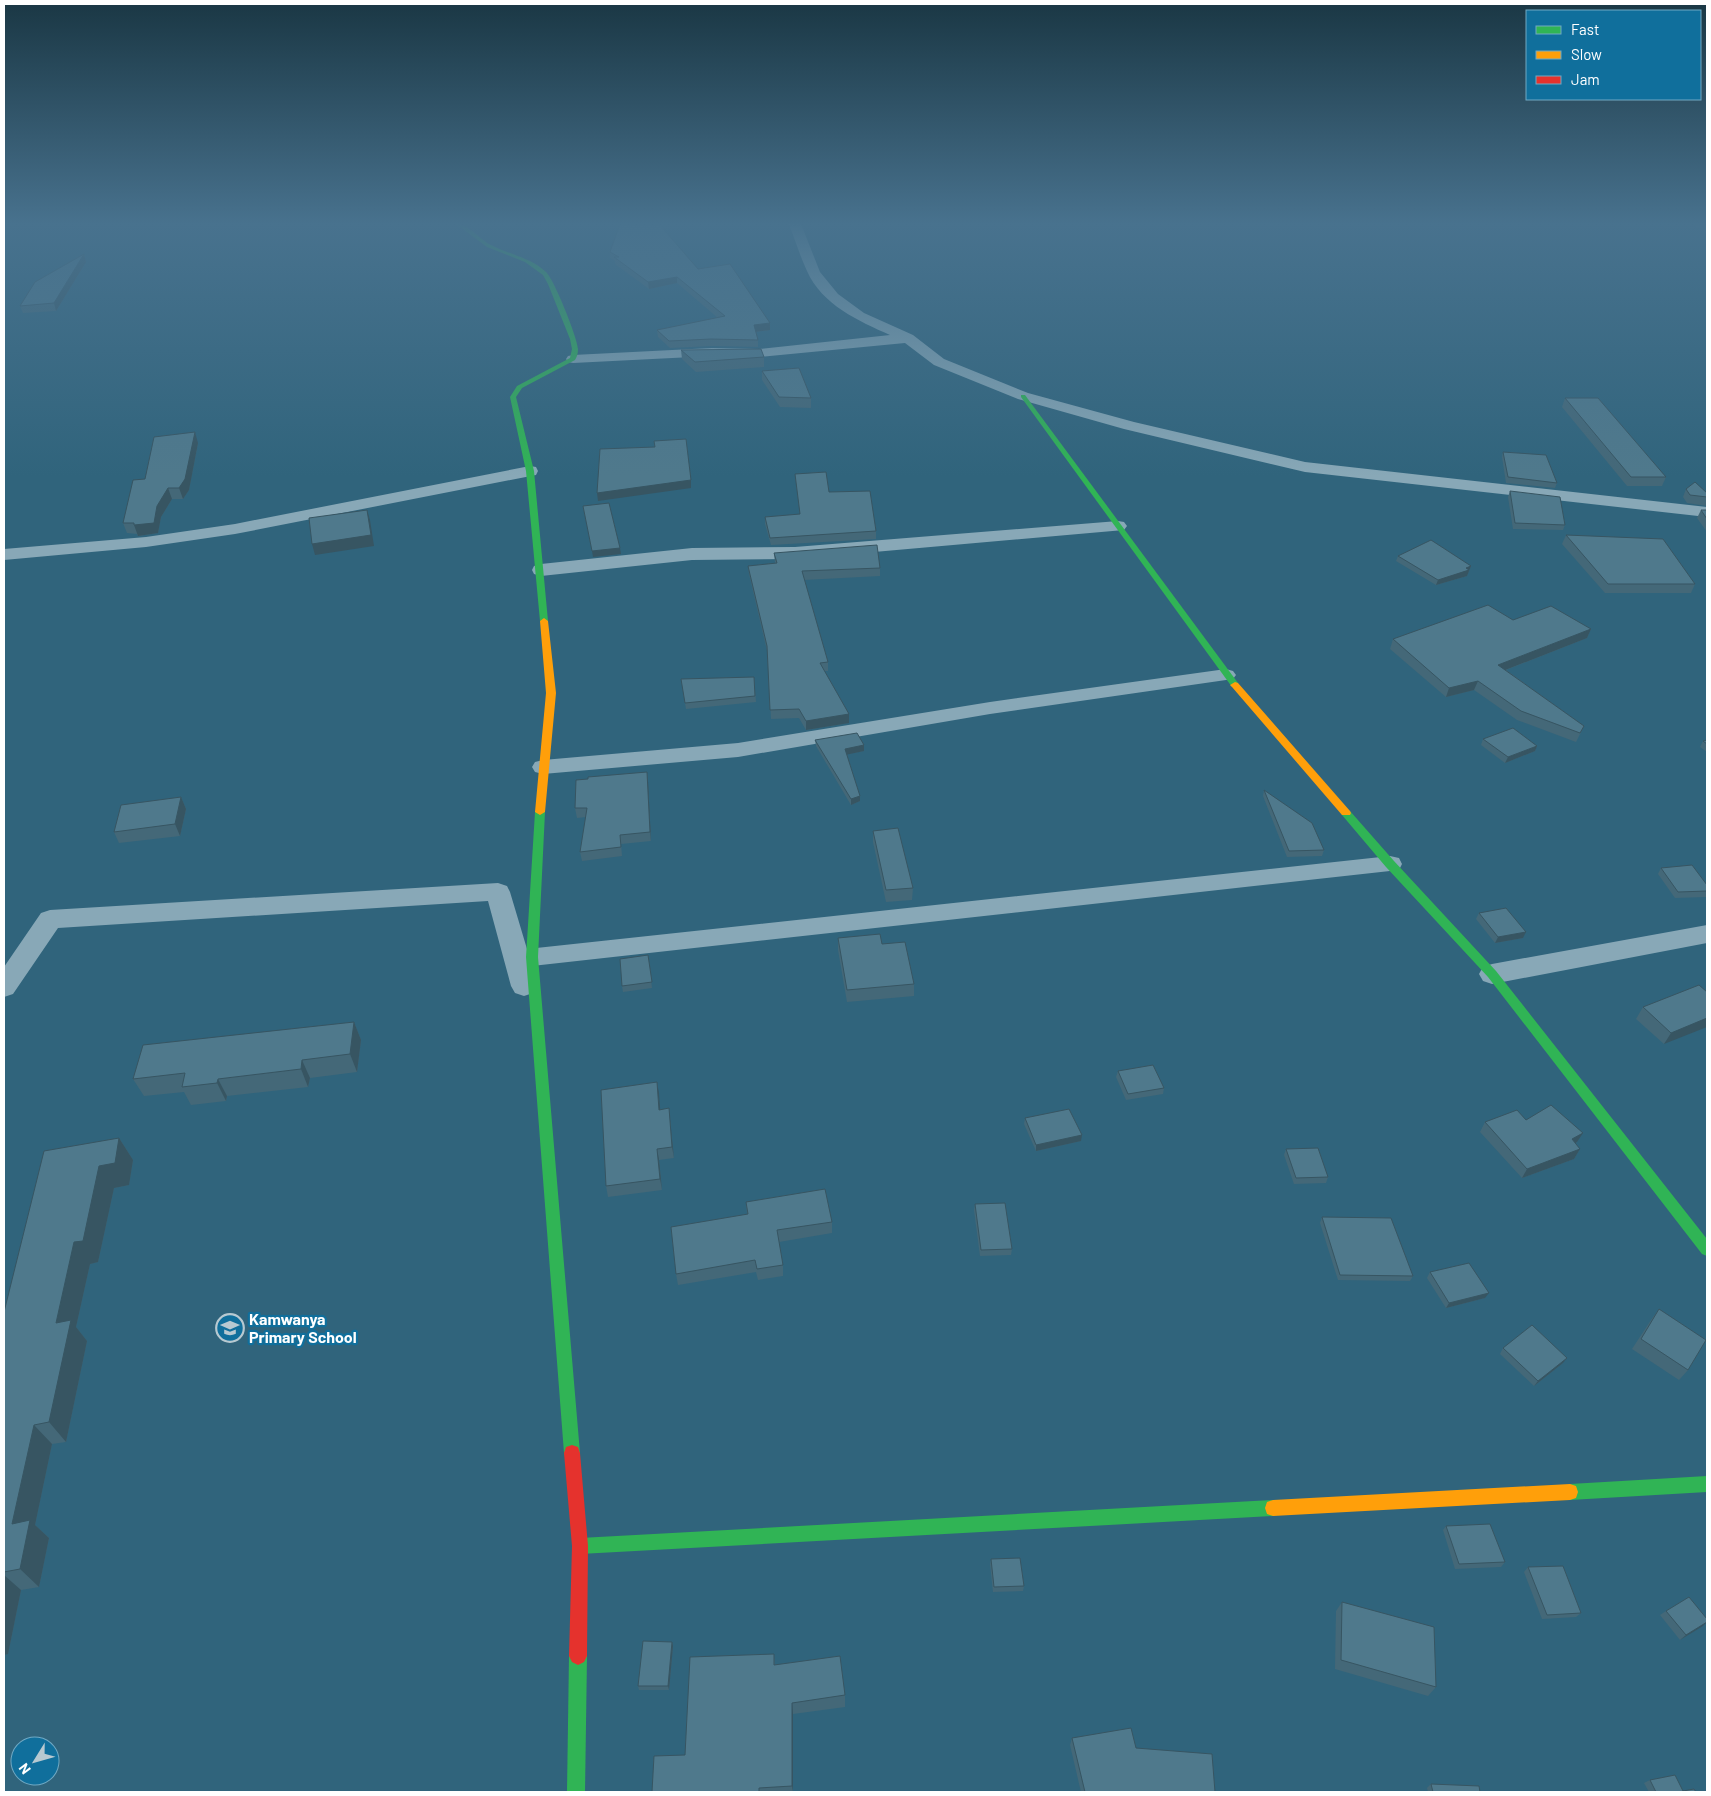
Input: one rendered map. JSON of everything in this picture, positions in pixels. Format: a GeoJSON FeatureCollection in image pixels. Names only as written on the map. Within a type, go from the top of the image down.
{"type":"FeatureCollection","features":[{"type":"Feature","properties":{"kind":"street"},"geometry":{"type":"LineString","coordinates":[[558,308],[572,336],[576,353],[573,359]]}},
{"type":"Feature","properties":{"kind":"street"},"geometry":{"type":"LineString","coordinates":[[848,308],[859,316],[908,338],[939,362],[1023,396],[1130,426],[1305,467],[1707,512]]}},
{"type":"Feature","properties":{"kind":"street"},"geometry":{"type":"LineString","coordinates":[[576,1792],[580,1546],[532,957],[543,767],[551,693],[530,471],[514,397],[519,387],[573,359],[712,352],[778,351],[908,338]]}},
{"type":"Feature","properties":{"kind":"street"},"geometry":{"type":"LineString","coordinates":[[1023,396],[1226,675],[1390,864],[1492,974],[1707,1250]]}},
{"type":"Feature","properties":{"kind":"street"},"geometry":{"type":"LineString","coordinates":[[4,555],[146,542],[234,530],[530,471]]}},
{"type":"Feature","properties":{"kind":"street"},"geometry":{"type":"LineString","coordinates":[[540,570],[692,554],[833,550],[1118,526]]}},
{"type":"Feature","properties":{"kind":"street"},"geometry":{"type":"LineString","coordinates":[[543,767],[738,750],[990,708],[1226,675]]}},
{"type":"Feature","properties":{"kind":"street"},"geometry":{"type":"LineString","coordinates":[[532,957],[1390,864]]}},
{"type":"Feature","properties":{"kind":"street"},"geometry":{"type":"LineString","coordinates":[[4,987],[50,919],[498,892],[539,1039]]}},
{"type":"Feature","properties":{"kind":"street"},"geometry":{"type":"LineString","coordinates":[[1492,974],[1707,934]]}},
{"type":"Feature","properties":{"kind":"street"},"geometry":{"type":"LineString","coordinates":[[580,1546],[1707,1484]]}},
{"type":"Feature","properties":{"kind":"building"},"geometry":{"type":"Polygon","coordinates":[[[715,308],[760,308],[770,323],[754,325],[758,340],[711,339],[669,341],[657,330],[725,316],[715,308]]]}},
{"type":"Feature","properties":{"kind":"building"},"geometry":{"type":"Polygon","coordinates":[[[761,349],[764,357],[695,362],[681,350],[761,349]]]}},
{"type":"Feature","properties":{"kind":"building"},"geometry":{"type":"Polygon","coordinates":[[[799,368],[811,398],[779,397],[762,371],[799,368]]]}},
{"type":"Feature","properties":{"kind":"building"},"geometry":{"type":"Polygon","coordinates":[[[1565,398],[1598,398],[1666,477],[1631,477],[1565,398]]]}},
{"type":"Feature","properties":{"kind":"building"},"geometry":{"type":"Polygon","coordinates":[[[195,432],[185,479],[179,488],[168,488],[157,506],[154,523],[134,525],[134,523],[123,523],[133,480],[145,479],[154,437],[195,432]]]}},
{"type":"Feature","properties":{"kind":"building"},"geometry":{"type":"Polygon","coordinates":[[[686,439],[691,480],[597,493],[600,449],[655,447],[654,441],[686,439]]]}},
{"type":"Feature","properties":{"kind":"building"},"geometry":{"type":"Polygon","coordinates":[[[1503,452],[1546,455],[1557,483],[1508,477],[1503,452]]]}},
{"type":"Feature","properties":{"kind":"building"},"geometry":{"type":"Polygon","coordinates":[[[826,472],[829,492],[870,491],[876,531],[770,538],[765,517],[800,514],[795,474],[826,472]]]}},
{"type":"Feature","properties":{"kind":"building"},"geometry":{"type":"Polygon","coordinates":[[[1695,482],[1707,493],[1707,497],[1690,495],[1686,489],[1695,482]]]}},
{"type":"Feature","properties":{"kind":"building"},"geometry":{"type":"Polygon","coordinates":[[[1510,491],[1560,497],[1565,525],[1515,523],[1510,491]]]}},
{"type":"Feature","properties":{"kind":"building"},"geometry":{"type":"Polygon","coordinates":[[[609,503],[620,548],[592,551],[583,506],[609,503]]]}},
{"type":"Feature","properties":{"kind":"building"},"geometry":{"type":"Polygon","coordinates":[[[367,510],[371,535],[312,544],[309,518],[367,510]]]}},
{"type":"Feature","properties":{"kind":"building"},"geometry":{"type":"Polygon","coordinates":[[[1701,510],[1707,510],[1707,519],[1701,510]]]}},
{"type":"Feature","properties":{"kind":"building"},"geometry":{"type":"Polygon","coordinates":[[[1566,535],[1663,539],[1695,584],[1608,584],[1566,535]]]}},
{"type":"Feature","properties":{"kind":"building"},"geometry":{"type":"Polygon","coordinates":[[[1431,540],[1471,566],[1466,568],[1469,570],[1438,580],[1398,556],[1431,540]]]}},
{"type":"Feature","properties":{"kind":"building"},"geometry":{"type":"Polygon","coordinates":[[[877,545],[880,568],[802,571],[828,662],[820,663],[849,714],[806,721],[799,709],[770,710],[767,646],[748,566],[777,563],[774,553],[877,545]]]}},
{"type":"Feature","properties":{"kind":"building"},"geometry":{"type":"Polygon","coordinates":[[[1488,605],[1513,620],[1551,606],[1591,629],[1498,665],[1584,726],[1580,733],[1521,711],[1478,681],[1449,688],[1393,639],[1488,605]]]}},
{"type":"Feature","properties":{"kind":"building"},"geometry":{"type":"Polygon","coordinates":[[[754,677],[755,696],[685,703],[681,679],[754,677]]]}},
{"type":"Feature","properties":{"kind":"building"},"geometry":{"type":"Polygon","coordinates":[[[1513,728],[1537,746],[1508,757],[1483,739],[1513,728]]]}},
{"type":"Feature","properties":{"kind":"building"},"geometry":{"type":"Polygon","coordinates":[[[857,733],[864,745],[845,749],[860,796],[851,799],[815,740],[857,733]]]}},
{"type":"Feature","properties":{"kind":"building"},"geometry":{"type":"Polygon","coordinates":[[[647,772],[650,832],[620,835],[621,847],[580,852],[587,808],[575,808],[576,780],[588,779],[588,777],[647,772]]]}},
{"type":"Feature","properties":{"kind":"building"},"geometry":{"type":"Polygon","coordinates":[[[1264,790],[1312,823],[1324,850],[1289,851],[1264,790]]]}},
{"type":"Feature","properties":{"kind":"building"},"geometry":{"type":"Polygon","coordinates":[[[181,797],[175,824],[114,832],[121,805],[181,797]]]}},
{"type":"Feature","properties":{"kind":"building"},"geometry":{"type":"Polygon","coordinates":[[[898,828],[913,888],[886,890],[873,831],[898,828]]]}},
{"type":"Feature","properties":{"kind":"building"},"geometry":{"type":"Polygon","coordinates":[[[1692,865],[1707,885],[1707,891],[1678,892],[1661,868],[1692,865]]]}},
{"type":"Feature","properties":{"kind":"building"},"geometry":{"type":"Polygon","coordinates":[[[1506,908],[1526,932],[1498,937],[1479,913],[1506,908]]]}},
{"type":"Feature","properties":{"kind":"building"},"geometry":{"type":"Polygon","coordinates":[[[880,934],[882,944],[905,942],[914,984],[847,990],[838,938],[880,934]]]}},
{"type":"Feature","properties":{"kind":"building"},"geometry":{"type":"Polygon","coordinates":[[[648,955],[652,982],[622,986],[620,959],[648,955]]]}},
{"type":"Feature","properties":{"kind":"building"},"geometry":{"type":"Polygon","coordinates":[[[1699,985],[1707,992],[1707,1018],[1671,1033],[1643,1007],[1699,985]]]}},
{"type":"Feature","properties":{"kind":"building"},"geometry":{"type":"Polygon","coordinates":[[[354,1022],[350,1054],[302,1060],[301,1069],[218,1079],[217,1083],[182,1087],[185,1073],[133,1079],[143,1045],[354,1022]]]}},
{"type":"Feature","properties":{"kind":"building"},"geometry":{"type":"Polygon","coordinates":[[[1153,1065],[1164,1088],[1128,1094],[1118,1071],[1153,1065]]]}},
{"type":"Feature","properties":{"kind":"building"},"geometry":{"type":"Polygon","coordinates":[[[657,1082],[659,1110],[669,1108],[672,1147],[657,1149],[660,1179],[606,1186],[601,1090],[657,1082]]]}},
{"type":"Feature","properties":{"kind":"building"},"geometry":{"type":"Polygon","coordinates":[[[1551,1105],[1583,1133],[1572,1139],[1580,1149],[1527,1169],[1485,1122],[1517,1110],[1526,1120],[1551,1105]]]}},
{"type":"Feature","properties":{"kind":"building"},"geometry":{"type":"Polygon","coordinates":[[[1069,1109],[1082,1135],[1036,1145],[1025,1118],[1069,1109]]]}},
{"type":"Feature","properties":{"kind":"building"},"geometry":{"type":"Polygon","coordinates":[[[119,1138],[115,1163],[99,1166],[83,1241],[74,1242],[56,1323],[71,1320],[49,1422],[34,1425],[12,1524],[30,1520],[20,1569],[4,1572],[4,1312],[44,1151],[119,1138]]]}},
{"type":"Feature","properties":{"kind":"building"},"geometry":{"type":"Polygon","coordinates":[[[1318,1148],[1328,1177],[1296,1178],[1286,1149],[1318,1148]]]}},
{"type":"Feature","properties":{"kind":"building"},"geometry":{"type":"Polygon","coordinates":[[[825,1189],[832,1222],[777,1230],[783,1265],[757,1269],[755,1260],[676,1274],[671,1227],[748,1214],[746,1202],[825,1189]]]}},
{"type":"Feature","properties":{"kind":"building"},"geometry":{"type":"Polygon","coordinates":[[[1005,1203],[1012,1249],[981,1250],[975,1204],[1005,1203]]]}},
{"type":"Feature","properties":{"kind":"building"},"geometry":{"type":"Polygon","coordinates":[[[1322,1217],[1391,1218],[1413,1276],[1340,1275],[1322,1217]]]}},
{"type":"Feature","properties":{"kind":"building"},"geometry":{"type":"Polygon","coordinates":[[[1469,1263],[1489,1293],[1449,1303],[1430,1272],[1469,1263]]]}},
{"type":"Feature","properties":{"kind":"building"},"geometry":{"type":"Polygon","coordinates":[[[1659,1309],[1706,1340],[1688,1370],[1641,1339],[1659,1309]]]}},
{"type":"Feature","properties":{"kind":"building"},"geometry":{"type":"Polygon","coordinates":[[[1532,1325],[1567,1358],[1538,1381],[1503,1348],[1532,1325]]]}},
{"type":"Feature","properties":{"kind":"building"},"geometry":{"type":"Polygon","coordinates":[[[1490,1524],[1505,1562],[1459,1564],[1446,1526],[1490,1524]]]}},
{"type":"Feature","properties":{"kind":"building"},"geometry":{"type":"Polygon","coordinates":[[[1020,1558],[1024,1586],[994,1587],[991,1559],[1020,1558]]]}},
{"type":"Feature","properties":{"kind":"building"},"geometry":{"type":"Polygon","coordinates":[[[1563,1566],[1581,1613],[1547,1615],[1528,1567],[1563,1566]]]}},
{"type":"Feature","properties":{"kind":"building"},"geometry":{"type":"Polygon","coordinates":[[[1689,1597],[1707,1619],[1707,1622],[1686,1635],[1666,1611],[1689,1597]]]}},
{"type":"Feature","properties":{"kind":"building"},"geometry":{"type":"Polygon","coordinates":[[[1342,1602],[1434,1627],[1436,1687],[1341,1660],[1342,1602]]]}},
{"type":"Feature","properties":{"kind":"building"},"geometry":{"type":"Polygon","coordinates":[[[643,1641],[672,1642],[668,1686],[638,1686],[643,1641]]]}},
{"type":"Feature","properties":{"kind":"building"},"geometry":{"type":"Polygon","coordinates":[[[774,1654],[774,1665],[840,1656],[845,1695],[792,1703],[792,1786],[759,1788],[759,1792],[652,1792],[654,1756],[685,1755],[690,1657],[774,1654]]]}},
{"type":"Feature","properties":{"kind":"building"},"geometry":{"type":"Polygon","coordinates":[[[1131,1728],[1136,1748],[1212,1754],[1215,1792],[1085,1792],[1072,1738],[1131,1728]]]}},
{"type":"Feature","properties":{"kind":"building"},"geometry":{"type":"Polygon","coordinates":[[[1675,1775],[1683,1791],[1694,1789],[1696,1792],[1656,1792],[1650,1780],[1675,1775]]]}},
{"type":"Feature","properties":{"kind":"building"},"geometry":{"type":"Polygon","coordinates":[[[1431,1784],[1479,1786],[1480,1792],[1433,1792],[1431,1784]]]}},
{"type":"Feature","properties":{"kind":"traffic: fast"},"geometry":{"type":"LineString","coordinates":[[544,621],[530,471],[513,397],[519,387],[573,359],[575,349],[573,339],[561,308]]}},
{"type":"Feature","properties":{"kind":"traffic: fast"},"geometry":{"type":"LineString","coordinates":[[1023,396],[1235,685]]}},
{"type":"Feature","properties":{"kind":"traffic: fast"},"geometry":{"type":"LineString","coordinates":[[540,812],[532,957],[572,1453]]}},
{"type":"Feature","properties":{"kind":"traffic: fast"},"geometry":{"type":"LineString","coordinates":[[1346,813],[1390,864],[1492,974],[1707,1250]]}},
{"type":"Feature","properties":{"kind":"traffic: fast"},"geometry":{"type":"LineString","coordinates":[[1570,1492],[1707,1484]]}},
{"type":"Feature","properties":{"kind":"traffic: fast"},"geometry":{"type":"LineString","coordinates":[[580,1546],[1273,1508]]}},
{"type":"Feature","properties":{"kind":"traffic: fast"},"geometry":{"type":"LineString","coordinates":[[576,1792],[578,1656]]}},
{"type":"Feature","properties":{"kind":"traffic: slow"},"geometry":{"type":"LineString","coordinates":[[540,812],[551,693],[544,621]]}},
{"type":"Feature","properties":{"kind":"traffic: slow"},"geometry":{"type":"LineString","coordinates":[[1235,685],[1346,813]]}},
{"type":"Feature","properties":{"kind":"traffic: slow"},"geometry":{"type":"LineString","coordinates":[[1273,1508],[1570,1492]]}},
{"type":"Feature","properties":{"kind":"traffic: jam"},"geometry":{"type":"LineString","coordinates":[[572,1453],[580,1546],[578,1656]]}},
{"type":"Feature","properties":{"kind":"place","name":"Kamwanya Primary School"},"geometry":{"type":"Point","coordinates":[230,1328]}}]}
